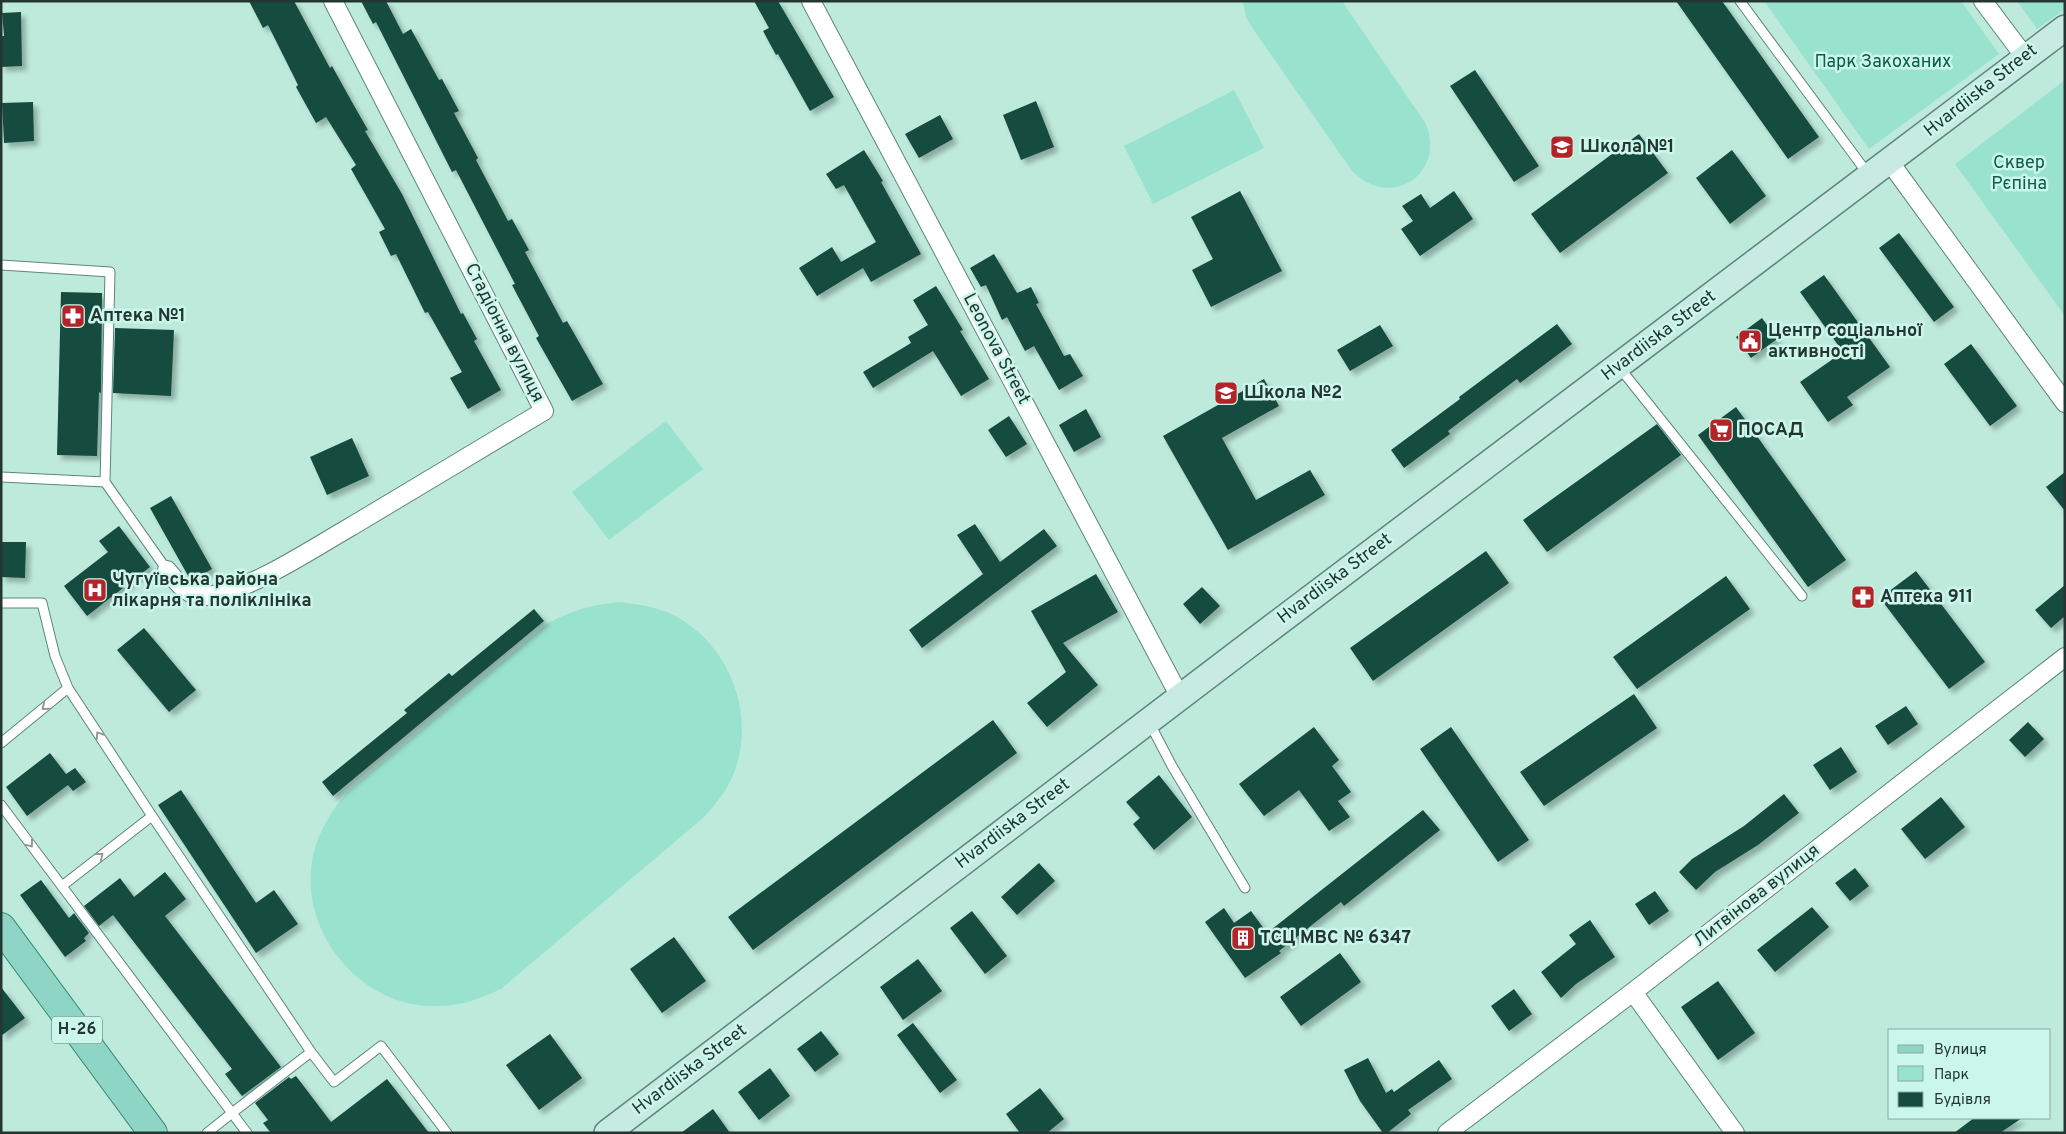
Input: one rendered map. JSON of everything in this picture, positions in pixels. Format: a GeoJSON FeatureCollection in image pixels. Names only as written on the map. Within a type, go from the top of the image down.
{"type":"FeatureCollection","features":[{"type":"Feature","properties":{"kind":"main road","name":"Н-26"},"geometry":{"type":"LineString","coordinates":[[6,944],[153,1133]]}},
{"type":"Feature","properties":{"kind":"street","name":"Стадіонна вулиця"},"geometry":{"type":"LineString","coordinates":[[167,570],[187,592],[205,596],[252,583],[544,411],[334,1]]}},
{"type":"Feature","properties":{"kind":"street","name":"Leonova Street"},"geometry":{"type":"LineString","coordinates":[[811,1],[1180,697]]}},
{"type":"Feature","properties":{"kind":"street"},"geometry":{"type":"LineString","coordinates":[[1983,1],[2025,57]]}},
{"type":"Feature","properties":{"kind":"street","name":"Hvardiiska Street"},"geometry":{"type":"LineString","coordinates":[[607,1133],[1148,721],[2065,28]]}},
{"type":"Feature","properties":{"kind":"street"},"geometry":{"type":"LineString","coordinates":[[1880,169],[2065,402]]}},
{"type":"Feature","properties":{"kind":"street","name":"Литвінова вулиця"},"geometry":{"type":"LineString","coordinates":[[1447,1133],[1633,992],[2065,657]]}},
{"type":"Feature","properties":{"kind":"street"},"geometry":{"type":"LineString","coordinates":[[1633,992],[1735,1133]]}},
{"type":"Feature","properties":{"kind":"lane"},"geometry":{"type":"LineString","coordinates":[[1740,1],[1880,169]]}},
{"type":"Feature","properties":{"kind":"lane"},"geometry":{"type":"LineString","coordinates":[[1,266],[110,272],[105,482],[167,570]]}},
{"type":"Feature","properties":{"kind":"lane"},"geometry":{"type":"LineString","coordinates":[[1619,366],[1802,596]]}},
{"type":"Feature","properties":{"kind":"lane"},"geometry":{"type":"LineString","coordinates":[[1,477],[105,482]]}},
{"type":"Feature","properties":{"kind":"lane"},"geometry":{"type":"LineString","coordinates":[[1,603],[42,603],[55,656],[68,688],[311,1052],[334,1082],[381,1046],[447,1133]]}},
{"type":"Feature","properties":{"kind":"lane"},"geometry":{"type":"LineString","coordinates":[[1,743],[68,688]]}},
{"type":"Feature","properties":{"kind":"lane"},"geometry":{"type":"LineString","coordinates":[[1148,721],[1172,766],[1245,888]]}},
{"type":"Feature","properties":{"kind":"lane"},"geometry":{"type":"LineString","coordinates":[[1,805],[247,1133]]}},
{"type":"Feature","properties":{"kind":"lane"},"geometry":{"type":"LineString","coordinates":[[62,886],[152,816]]}},
{"type":"Feature","properties":{"kind":"lane"},"geometry":{"type":"LineString","coordinates":[[207,1133],[311,1052]]}},
{"type":"Feature","properties":{"kind":"green space"},"geometry":{"type":"Polygon","coordinates":[[[1243,1],[1342,1],[1426,124],[1430,142],[1428,158],[1421,172],[1411,181],[1397,187],[1382,187],[1367,182],[1352,171],[1251,26],[1246,17],[1243,1]]]}},
{"type":"Feature","properties":{"kind":"green space","name":"Парк Закоханих"},"geometry":{"type":"Polygon","coordinates":[[[1764,1],[1961,1],[1999,54],[1869,149],[1764,1]]]}},
{"type":"Feature","properties":{"kind":"green space"},"geometry":{"type":"Polygon","coordinates":[[[2017,1],[2065,1],[2065,9],[2037,29],[2017,1]]]}},
{"type":"Feature","properties":{"kind":"green space","name":"Сквер Рєпіна"},"geometry":{"type":"Polygon","coordinates":[[[2065,80],[2065,316],[1955,164],[2065,80]]]}},
{"type":"Feature","properties":{"kind":"green space"},"geometry":{"type":"Polygon","coordinates":[[[1234,90],[1264,148],[1153,204],[1124,146],[1234,90]]]}},
{"type":"Feature","properties":{"kind":"green space"},"geometry":{"type":"Polygon","coordinates":[[[666,421],[703,469],[609,540],[572,492],[666,421]]]}},
{"type":"Feature","properties":{"kind":"green space"},"geometry":{"type":"Polygon","coordinates":[[[619,602],[667,612],[689,624],[707,641],[722,660],[733,682],[740,705],[742,730],[740,754],[726,789],[703,818],[501,989],[479,998],[447,1006],[410,1004],[383,994],[359,978],[338,957],[323,933],[313,906],[310,877],[315,848],[328,818],[347,792],[548,623],[582,609],[619,602]]]}},
{"type":"Feature","properties":{"kind":"building"},"geometry":{"type":"Polygon","coordinates":[[[249,1],[294,1],[330,68],[332,66],[368,130],[365,131],[402,194],[461,314],[463,313],[477,339],[474,341],[501,390],[468,409],[450,378],[462,372],[428,312],[425,313],[396,254],[391,256],[379,232],[385,229],[351,169],[356,165],[326,117],[316,123],[296,87],[298,85],[268,25],[263,28],[249,1]]]}},
{"type":"Feature","properties":{"kind":"building"},"geometry":{"type":"Polygon","coordinates":[[[361,1],[386,1],[403,34],[411,29],[439,80],[442,79],[459,111],[454,113],[478,158],[476,160],[508,221],[512,219],[529,250],[525,252],[563,323],[567,321],[603,384],[572,401],[536,338],[539,336],[512,285],[515,284],[456,170],[452,172],[376,22],[373,24],[361,1]]]}},
{"type":"Feature","properties":{"kind":"building"},"geometry":{"type":"Polygon","coordinates":[[[754,1],[778,1],[834,97],[810,111],[763,31],[769,28],[754,1]]]}},
{"type":"Feature","properties":{"kind":"building"},"geometry":{"type":"Polygon","coordinates":[[[1676,1],[1722,1],[1819,137],[1788,159],[1676,1]]]}},
{"type":"Feature","properties":{"kind":"building"},"geometry":{"type":"Polygon","coordinates":[[[21,12],[22,66],[1,67],[1,36],[4,36],[2,13],[21,12]]]}},
{"type":"Feature","properties":{"kind":"building"},"geometry":{"type":"Polygon","coordinates":[[[1475,70],[1539,166],[1514,182],[1450,86],[1475,70]]]}},
{"type":"Feature","properties":{"kind":"building"},"geometry":{"type":"Polygon","coordinates":[[[1036,101],[1054,147],[1021,160],[1003,115],[1036,101]]]}},
{"type":"Feature","properties":{"kind":"building"},"geometry":{"type":"Polygon","coordinates":[[[33,102],[34,141],[4,143],[2,103],[33,102]]]}},
{"type":"Feature","properties":{"kind":"building"},"geometry":{"type":"Polygon","coordinates":[[[940,115],[953,139],[919,158],[905,134],[940,115]]]}},
{"type":"Feature","properties":{"kind":"building"},"geometry":{"type":"Polygon","coordinates":[[[1639,134],[1668,173],[1560,253],[1531,214],[1639,134]]]}},
{"type":"Feature","properties":{"kind":"building"},"geometry":{"type":"Polygon","coordinates":[[[864,150],[883,181],[881,182],[921,254],[871,282],[863,268],[817,296],[799,268],[832,247],[841,262],[876,242],[844,185],[836,189],[826,174],[864,150]]]}},
{"type":"Feature","properties":{"kind":"building"},"geometry":{"type":"Polygon","coordinates":[[[1732,150],[1766,196],[1730,224],[1696,178],[1732,150]]]}},
{"type":"Feature","properties":{"kind":"building"},"geometry":{"type":"Polygon","coordinates":[[[1240,191],[1282,271],[1211,307],[1192,270],[1213,259],[1191,217],[1240,191]]]}},
{"type":"Feature","properties":{"kind":"building"},"geometry":{"type":"Polygon","coordinates":[[[1454,191],[1473,219],[1420,256],[1401,229],[1413,221],[1402,206],[1421,194],[1430,208],[1454,191]]]}},
{"type":"Feature","properties":{"kind":"building"},"geometry":{"type":"Polygon","coordinates":[[[1899,233],[1954,307],[1934,322],[1879,248],[1899,233]]]}},
{"type":"Feature","properties":{"kind":"building"},"geometry":{"type":"Polygon","coordinates":[[[994,254],[1017,293],[1031,287],[1039,303],[1036,304],[1064,356],[1070,354],[1083,376],[1059,390],[1034,346],[1025,351],[1007,317],[1002,320],[986,285],[981,287],[970,268],[994,254]]]}},
{"type":"Feature","properties":{"kind":"building"},"geometry":{"type":"Polygon","coordinates":[[[1824,275],[1890,367],[1847,397],[1853,405],[1828,422],[1800,382],[1843,352],[1800,292],[1824,275]]]}},
{"type":"Feature","properties":{"kind":"building"},"geometry":{"type":"Polygon","coordinates":[[[936,286],[963,330],[960,331],[989,379],[961,396],[933,351],[873,388],[863,372],[911,343],[908,337],[928,325],[913,300],[936,286]]]}},
{"type":"Feature","properties":{"kind":"building"},"geometry":{"type":"Polygon","coordinates":[[[61,292],[102,293],[101,393],[99,392],[97,456],[57,455],[61,292]]]}},
{"type":"Feature","properties":{"kind":"building"},"geometry":{"type":"Polygon","coordinates":[[[1762,318],[1777,339],[1751,358],[1736,337],[1762,318]]]}},
{"type":"Feature","properties":{"kind":"building"},"geometry":{"type":"Polygon","coordinates":[[[1557,324],[1572,344],[1520,383],[1517,379],[1448,431],[1450,434],[1404,468],[1391,450],[1557,324]]]}},
{"type":"Feature","properties":{"kind":"building"},"geometry":{"type":"Polygon","coordinates":[[[1380,325],[1393,346],[1350,371],[1337,350],[1380,325]]]}},
{"type":"Feature","properties":{"kind":"building"},"geometry":{"type":"Polygon","coordinates":[[[115,328],[174,330],[171,396],[113,393],[115,328]]]}},
{"type":"Feature","properties":{"kind":"building"},"geometry":{"type":"Polygon","coordinates":[[[1971,344],[2017,406],[1990,426],[1944,364],[1971,344]]]}},
{"type":"Feature","properties":{"kind":"building"},"geometry":{"type":"Polygon","coordinates":[[[1264,379],[1279,406],[1222,438],[1256,500],[1310,470],[1325,495],[1228,550],[1163,436],[1264,379]]]}},
{"type":"Feature","properties":{"kind":"building"},"geometry":{"type":"Polygon","coordinates":[[[1736,407],[1846,560],[1808,587],[1698,435],[1736,407]]]}},
{"type":"Feature","properties":{"kind":"building"},"geometry":{"type":"Polygon","coordinates":[[[1086,409],[1101,437],[1074,452],[1059,425],[1086,409]]]}},
{"type":"Feature","properties":{"kind":"building"},"geometry":{"type":"Polygon","coordinates":[[[1009,416],[1027,444],[1006,457],[988,430],[1009,416]]]}},
{"type":"Feature","properties":{"kind":"building"},"geometry":{"type":"Polygon","coordinates":[[[1657,424],[1681,455],[1547,552],[1523,520],[1657,424]]]}},
{"type":"Feature","properties":{"kind":"building"},"geometry":{"type":"Polygon","coordinates":[[[352,438],[369,476],[327,495],[310,457],[352,438]]]}},
{"type":"Feature","properties":{"kind":"building"},"geometry":{"type":"Polygon","coordinates":[[[2065,472],[2065,511],[2046,487],[2065,472]]]}},
{"type":"Feature","properties":{"kind":"building"},"geometry":{"type":"Polygon","coordinates":[[[171,496],[212,569],[191,581],[150,508],[171,496]]]}},
{"type":"Feature","properties":{"kind":"building"},"geometry":{"type":"Polygon","coordinates":[[[975,524],[1000,562],[1044,529],[1057,546],[922,648],[909,630],[983,574],[957,535],[975,524]]]}},
{"type":"Feature","properties":{"kind":"building"},"geometry":{"type":"Polygon","coordinates":[[[119,526],[150,567],[87,616],[64,586],[108,552],[99,541],[119,526]]]}},
{"type":"Feature","properties":{"kind":"building"},"geometry":{"type":"Polygon","coordinates":[[[1,542],[26,542],[25,578],[1,577],[1,542]]]}},
{"type":"Feature","properties":{"kind":"building"},"geometry":{"type":"Polygon","coordinates":[[[1486,551],[1509,583],[1373,681],[1350,648],[1486,551]]]}},
{"type":"Feature","properties":{"kind":"building"},"geometry":{"type":"Polygon","coordinates":[[[1916,571],[1985,662],[1949,689],[1880,598],[1916,571]]]}},
{"type":"Feature","properties":{"kind":"building"},"geometry":{"type":"Polygon","coordinates":[[[1096,574],[1118,612],[1063,643],[1098,685],[1047,727],[1027,703],[1066,672],[1031,611],[1096,574]]]}},
{"type":"Feature","properties":{"kind":"building"},"geometry":{"type":"Polygon","coordinates":[[[1726,576],[1750,609],[1637,689],[1613,657],[1726,576]]]}},
{"type":"Feature","properties":{"kind":"building"},"geometry":{"type":"Polygon","coordinates":[[[2065,585],[2065,616],[2051,628],[2035,610],[2065,585]]]}},
{"type":"Feature","properties":{"kind":"building"},"geometry":{"type":"Polygon","coordinates":[[[1202,587],[1220,606],[1200,624],[1183,604],[1202,587]]]}},
{"type":"Feature","properties":{"kind":"building"},"geometry":{"type":"Polygon","coordinates":[[[534,609],[544,621],[333,796],[322,782],[407,713],[404,710],[449,673],[452,676],[534,609]]]}},
{"type":"Feature","properties":{"kind":"building"},"geometry":{"type":"Polygon","coordinates":[[[144,628],[196,690],[169,712],[117,650],[144,628]]]}},
{"type":"Feature","properties":{"kind":"building"},"geometry":{"type":"Polygon","coordinates":[[[1634,694],[1657,728],[1544,806],[1520,772],[1634,694]]]}},
{"type":"Feature","properties":{"kind":"building"},"geometry":{"type":"Polygon","coordinates":[[[1906,706],[1918,724],[1888,745],[1875,726],[1906,706]]]}},
{"type":"Feature","properties":{"kind":"building"},"geometry":{"type":"Polygon","coordinates":[[[993,720],[1017,753],[753,950],[728,917],[993,720]]]}},
{"type":"Feature","properties":{"kind":"building"},"geometry":{"type":"Polygon","coordinates":[[[2028,722],[2044,739],[2025,757],[2009,740],[2028,722]]]}},
{"type":"Feature","properties":{"kind":"building"},"geometry":{"type":"Polygon","coordinates":[[[1314,727],[1339,760],[1332,766],[1351,792],[1338,801],[1350,817],[1329,831],[1299,790],[1264,816],[1239,784],[1314,727]]]}},
{"type":"Feature","properties":{"kind":"building"},"geometry":{"type":"Polygon","coordinates":[[[1451,727],[1529,840],[1498,862],[1420,749],[1451,727]]]}},
{"type":"Feature","properties":{"kind":"building"},"geometry":{"type":"Polygon","coordinates":[[[1841,747],[1857,772],[1830,790],[1813,765],[1841,747]]]}},
{"type":"Feature","properties":{"kind":"building"},"geometry":{"type":"Polygon","coordinates":[[[50,753],[66,774],[75,768],[86,782],[73,791],[68,785],[27,816],[6,787],[50,753]]]}},
{"type":"Feature","properties":{"kind":"building"},"geometry":{"type":"Polygon","coordinates":[[[1159,775],[1192,817],[1154,850],[1133,824],[1140,818],[1126,802],[1159,775]]]}},
{"type":"Feature","properties":{"kind":"building"},"geometry":{"type":"Polygon","coordinates":[[[181,790],[256,903],[274,890],[298,924],[256,953],[158,805],[181,790]]]}},
{"type":"Feature","properties":{"kind":"building"},"geometry":{"type":"Polygon","coordinates":[[[1784,794],[1799,813],[1758,845],[1715,872],[1696,890],[1679,872],[1692,859],[1744,826],[1784,794]]]}},
{"type":"Feature","properties":{"kind":"building"},"geometry":{"type":"Polygon","coordinates":[[[1941,797],[1965,827],[1925,859],[1901,829],[1941,797]]]}},
{"type":"Feature","properties":{"kind":"building"},"geometry":{"type":"Polygon","coordinates":[[[1423,810],[1440,830],[1344,906],[1341,902],[1279,951],[1281,953],[1245,978],[1205,922],[1224,908],[1234,923],[1251,911],[1267,933],[1423,810]]]}},
{"type":"Feature","properties":{"kind":"building"},"geometry":{"type":"Polygon","coordinates":[[[1039,863],[1055,881],[1017,915],[1001,897],[1039,863]]]}},
{"type":"Feature","properties":{"kind":"building"},"geometry":{"type":"Polygon","coordinates":[[[1855,868],[1869,886],[1850,901],[1835,883],[1855,868]]]}},
{"type":"Feature","properties":{"kind":"building"},"geometry":{"type":"Polygon","coordinates":[[[165,872],[186,899],[165,916],[281,1067],[242,1096],[225,1074],[232,1069],[113,915],[99,926],[84,906],[120,878],[134,897],[165,872]]]}},
{"type":"Feature","properties":{"kind":"building"},"geometry":{"type":"Polygon","coordinates":[[[41,880],[69,918],[74,913],[89,933],[84,938],[86,941],[65,957],[20,895],[41,880]]]}},
{"type":"Feature","properties":{"kind":"building"},"geometry":{"type":"Polygon","coordinates":[[[1655,891],[1669,911],[1649,925],[1635,904],[1655,891]]]}},
{"type":"Feature","properties":{"kind":"building"},"geometry":{"type":"Polygon","coordinates":[[[1812,907],[1829,927],[1775,972],[1757,950],[1812,907]]]}},
{"type":"Feature","properties":{"kind":"building"},"geometry":{"type":"Polygon","coordinates":[[[972,911],[1007,956],[985,974],[950,928],[972,911]]]}},
{"type":"Feature","properties":{"kind":"building"},"geometry":{"type":"Polygon","coordinates":[[[1590,920],[1615,957],[1576,984],[1561,998],[1541,972],[1576,944],[1569,935],[1590,920]]]}},
{"type":"Feature","properties":{"kind":"building"},"geometry":{"type":"Polygon","coordinates":[[[674,937],[706,981],[662,1013],[630,969],[674,937]]]}},
{"type":"Feature","properties":{"kind":"building"},"geometry":{"type":"Polygon","coordinates":[[[1340,953],[1361,982],[1301,1026],[1280,997],[1340,953]]]}},
{"type":"Feature","properties":{"kind":"building"},"geometry":{"type":"Polygon","coordinates":[[[918,959],[942,991],[903,1020],[880,987],[918,959]]]}},
{"type":"Feature","properties":{"kind":"building"},"geometry":{"type":"Polygon","coordinates":[[[1718,981],[1755,1033],[1718,1060],[1681,1007],[1718,981]]]}},
{"type":"Feature","properties":{"kind":"building"},"geometry":{"type":"Polygon","coordinates":[[[1,987],[25,1018],[1,1036],[1,987]]]}},
{"type":"Feature","properties":{"kind":"building"},"geometry":{"type":"Polygon","coordinates":[[[1514,989],[1532,1014],[1509,1031],[1491,1006],[1514,989]]]}},
{"type":"Feature","properties":{"kind":"building"},"geometry":{"type":"Polygon","coordinates":[[[913,1023],[957,1080],[940,1093],[897,1035],[913,1023]]]}},
{"type":"Feature","properties":{"kind":"building"},"geometry":{"type":"Polygon","coordinates":[[[821,1031],[839,1054],[815,1072],[797,1049],[821,1031]]]}},
{"type":"Feature","properties":{"kind":"building"},"geometry":{"type":"Polygon","coordinates":[[[550,1034],[582,1078],[539,1110],[506,1065],[550,1034]]]}},
{"type":"Feature","properties":{"kind":"building"},"geometry":{"type":"Polygon","coordinates":[[[1368,1058],[1386,1093],[1392,1089],[1394,1092],[1439,1060],[1452,1079],[1408,1110],[1411,1114],[1387,1133],[1383,1133],[1360,1101],[1344,1070],[1368,1058]]]}},
{"type":"Feature","properties":{"kind":"building"},"geometry":{"type":"Polygon","coordinates":[[[770,1068],[790,1096],[759,1120],[738,1092],[770,1068]]]}},
{"type":"Feature","properties":{"kind":"building"},"geometry":{"type":"Polygon","coordinates":[[[296,1076],[331,1122],[387,1079],[429,1133],[271,1133],[263,1123],[268,1120],[255,1103],[289,1077],[291,1079],[296,1076]]]}},
{"type":"Feature","properties":{"kind":"building"},"geometry":{"type":"Polygon","coordinates":[[[1040,1088],[1064,1119],[1047,1133],[1020,1133],[1006,1114],[1040,1088]]]}},
{"type":"Feature","properties":{"kind":"building"},"geometry":{"type":"Polygon","coordinates":[[[713,1109],[730,1133],[681,1133],[713,1109]]]}},
{"type":"Feature","properties":{"kind":"building"},"geometry":{"type":"Polygon","coordinates":[[[1973,1119],[2021,1119],[2000,1133],[1954,1133],[1973,1119]]]}},
{"type":"Feature","properties":{"kind":"place","name":"Школа №1"},"geometry":{"type":"Point","coordinates":[1562,147]}},
{"type":"Feature","properties":{"kind":"place","name":"Аптека №1"},"geometry":{"type":"Point","coordinates":[73,316]}},
{"type":"Feature","properties":{"kind":"place","name":"Центр соціальної активності"},"geometry":{"type":"Point","coordinates":[1750,341]}},
{"type":"Feature","properties":{"kind":"place","name":"Школа №2"},"geometry":{"type":"Point","coordinates":[1226,393]}},
{"type":"Feature","properties":{"kind":"place","name":"ПОСАД"},"geometry":{"type":"Point","coordinates":[1721,430]}},
{"type":"Feature","properties":{"kind":"place","name":"Чугуївська района лікарня та поліклініка"},"geometry":{"type":"Point","coordinates":[95,590]}},
{"type":"Feature","properties":{"kind":"place","name":"Аптека 911"},"geometry":{"type":"Point","coordinates":[1863,597]}},
{"type":"Feature","properties":{"kind":"place","name":"ТСЦ МВС № 6347"},"geometry":{"type":"Point","coordinates":[1243,938]}}]}
